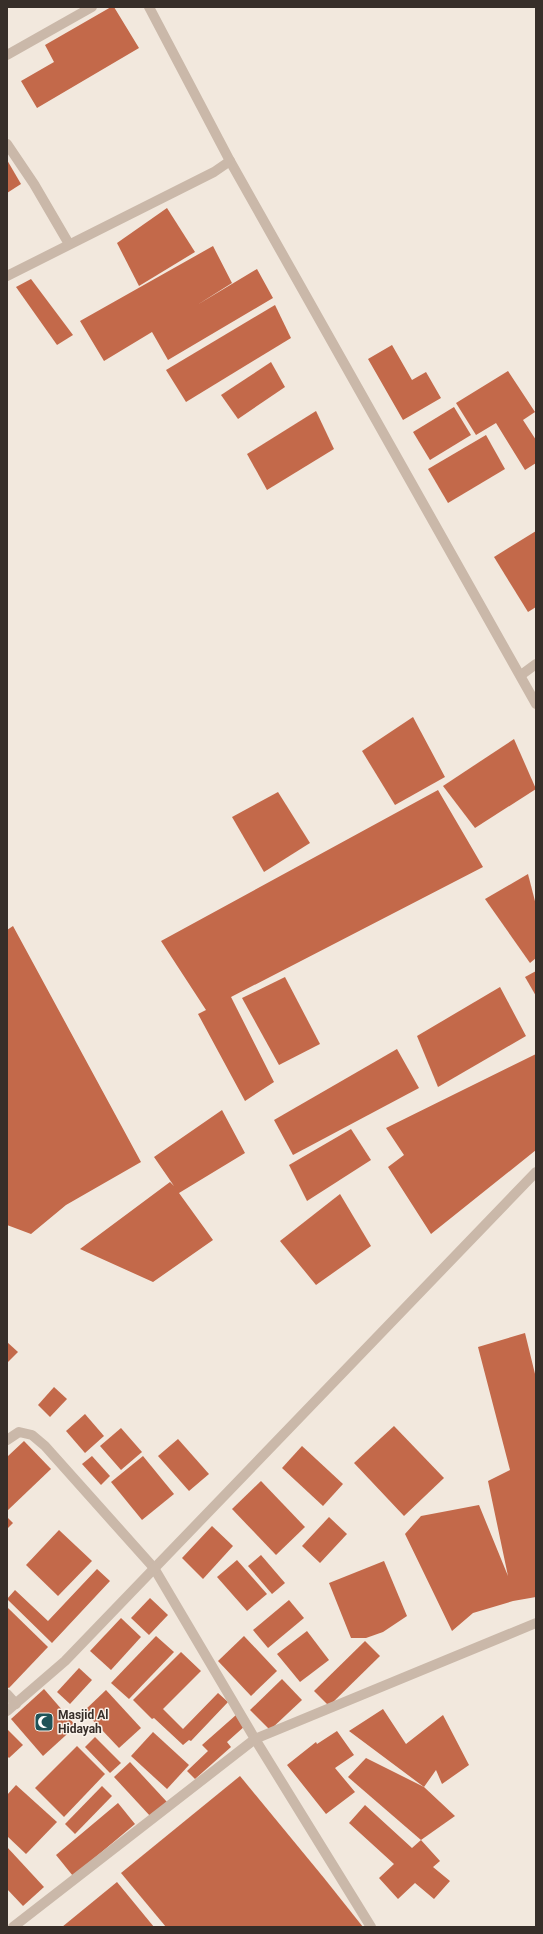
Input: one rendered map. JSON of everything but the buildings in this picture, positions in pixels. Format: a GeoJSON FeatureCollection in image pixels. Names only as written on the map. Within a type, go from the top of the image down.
{"type":"FeatureCollection","features":[{"type":"Feature","properties":{"kind":"street"},"geometry":{"type":"LineString","coordinates":[[7,55],[92,7]]}},
{"type":"Feature","properties":{"kind":"street"},"geometry":{"type":"LineString","coordinates":[[149,7],[230,161],[536,704]]}},
{"type":"Feature","properties":{"kind":"street"},"geometry":{"type":"LineString","coordinates":[[7,144],[34,184],[70,244]]}},
{"type":"Feature","properties":{"kind":"street"},"geometry":{"type":"LineString","coordinates":[[7,276],[214,172],[230,161]]}},
{"type":"Feature","properties":{"kind":"street"},"geometry":{"type":"LineString","coordinates":[[521,675],[536,664]]}},
{"type":"Feature","properties":{"kind":"street"},"geometry":{"type":"LineString","coordinates":[[7,1711],[65,1661],[536,1172]]}},
{"type":"Feature","properties":{"kind":"street"},"geometry":{"type":"LineString","coordinates":[[7,1440],[19,1432],[32,1435],[46,1446],[154,1568],[255,1739],[372,1927]]}},
{"type":"Feature","properties":{"kind":"street"},"geometry":{"type":"LineString","coordinates":[[13,1927],[255,1739],[536,1623]]}},
{"type":"Feature","properties":{"kind":"street"},"geometry":{"type":"LineString","coordinates":[[7,1694],[16,1704]]}},
{"type":"Feature","properties":{"kind":"place","name":"Masjid Al Hidayah"},"geometry":{"type":"Point","coordinates":[44,1722]}}]}
